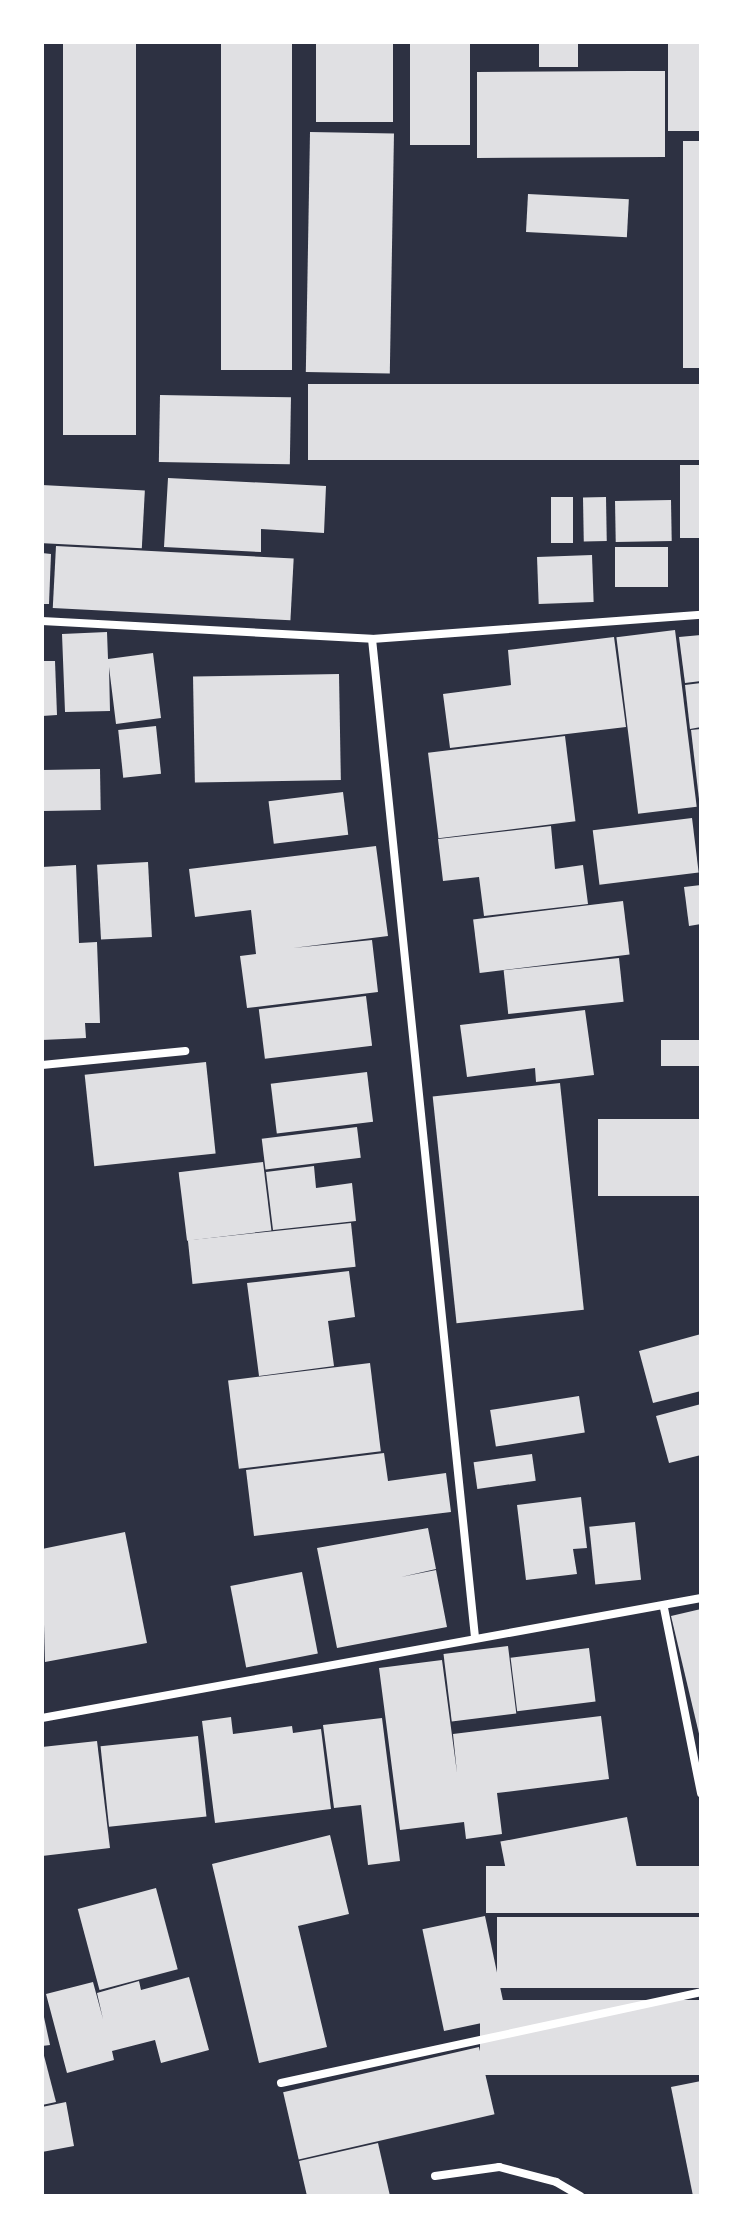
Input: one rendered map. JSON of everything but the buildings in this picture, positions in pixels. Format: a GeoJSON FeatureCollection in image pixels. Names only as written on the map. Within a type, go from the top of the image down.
{"type":"FeatureCollection","features":[{"type":"Feature","properties":{"kind":"street"},"geometry":{"type":"LineString","coordinates":[[42,621],[372,639],[701,615]]}},
{"type":"Feature","properties":{"kind":"street"},"geometry":{"type":"LineString","coordinates":[[372,639],[475,1638]]}},
{"type":"Feature","properties":{"kind":"street"},"geometry":{"type":"LineString","coordinates":[[42,1065],[185,1051]]}},
{"type":"Feature","properties":{"kind":"street"},"geometry":{"type":"LineString","coordinates":[[42,1718],[475,1638],[664,1608],[701,1598]]}},
{"type":"Feature","properties":{"kind":"street"},"geometry":{"type":"LineString","coordinates":[[664,1608],[701,1793]]}},
{"type":"Feature","properties":{"kind":"street"},"geometry":{"type":"LineString","coordinates":[[281,2083],[701,1992]]}},
{"type":"Feature","properties":{"kind":"street"},"geometry":{"type":"LineString","coordinates":[[435,2176],[499,2167],[556,2182],[580,2196]]}}]}
